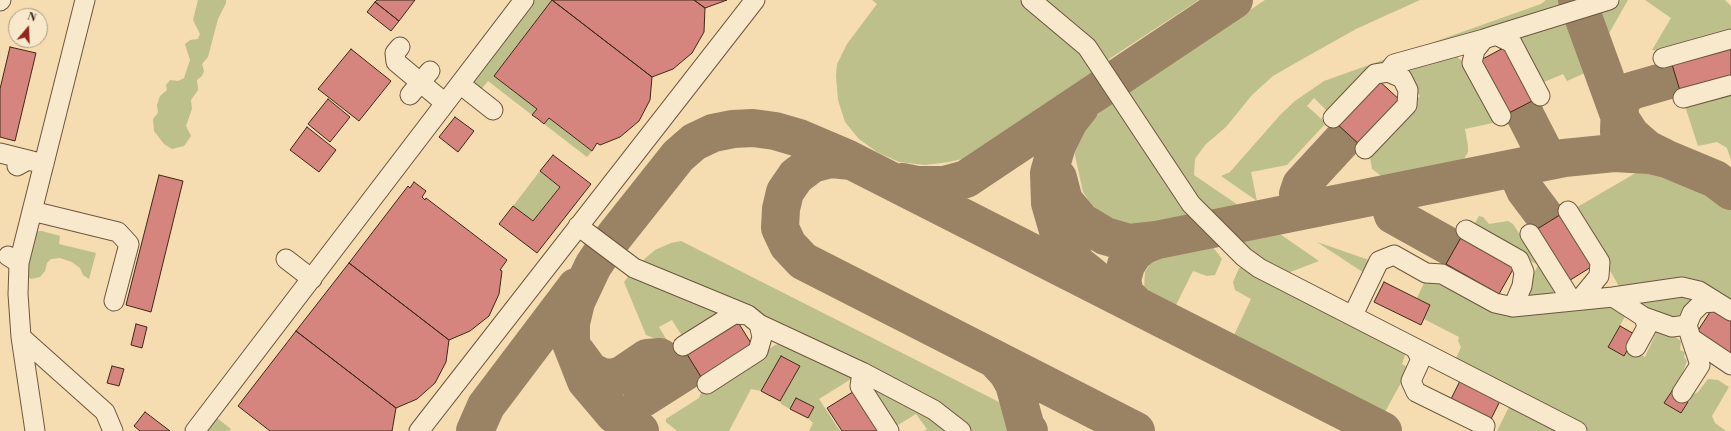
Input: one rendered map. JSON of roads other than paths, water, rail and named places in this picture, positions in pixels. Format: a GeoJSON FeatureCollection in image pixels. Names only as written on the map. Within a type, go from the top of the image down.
{"type":"FeatureCollection","features":[{"type":"Feature","properties":{"kind":"lane"},"geometry":{"type":"LineString","coordinates":[[35,431],[21,337],[14,260],[32,211],[30,163],[68,40],[85,0]]}},
{"type":"Feature","properties":{"kind":"lane"},"geometry":{"type":"LineString","coordinates":[[195,431],[210,400],[312,278],[524,0]]}},
{"type":"Feature","properties":{"kind":"lane"},"geometry":{"type":"LineString","coordinates":[[419,431],[755,0]]}},
{"type":"Feature","properties":{"kind":"lane"},"geometry":{"type":"LineString","coordinates":[[1031,0],[1087,47],[1200,215],[1244,258],[1259,268],[1577,431]]}},
{"type":"Feature","properties":{"kind":"lane"},"geometry":{"type":"LineString","coordinates":[[1388,72],[1394,64],[1490,37],[1609,0]]}},
{"type":"Feature","properties":{"kind":"lane"},"geometry":{"type":"LineString","coordinates":[[1490,37],[1512,43],[1540,96]]}},
{"type":"Feature","properties":{"kind":"lane"},"geometry":{"type":"LineString","coordinates":[[1490,37],[1475,50],[1472,63],[1501,116]]}},
{"type":"Feature","properties":{"kind":"lane"},"geometry":{"type":"LineString","coordinates":[[1663,58],[1731,39]]}},
{"type":"Feature","properties":{"kind":"lane"},"geometry":{"type":"LineString","coordinates":[[400,47],[395,53],[396,62],[446,103]]}},
{"type":"Feature","properties":{"kind":"lane"},"geometry":{"type":"LineString","coordinates":[[1333,118],[1375,74],[1388,72],[1402,78],[1408,90],[1407,105],[1366,148]]}},
{"type":"Feature","properties":{"kind":"lane"},"geometry":{"type":"LineString","coordinates":[[460,84],[493,110]]}},
{"type":"Feature","properties":{"kind":"lane"},"geometry":{"type":"LineString","coordinates":[[1683,98],[1731,84]]}},
{"type":"Feature","properties":{"kind":"lane"},"geometry":{"type":"LineString","coordinates":[[0,152],[30,163]]}},
{"type":"Feature","properties":{"kind":"lane"},"geometry":{"type":"LineString","coordinates":[[32,211],[118,232],[129,244],[114,301]]}},
{"type":"Feature","properties":{"kind":"lane"},"geometry":{"type":"LineString","coordinates":[[1568,211],[1600,262],[1599,276],[1576,300]]}},
{"type":"Feature","properties":{"kind":"lane"},"geometry":{"type":"LineString","coordinates":[[578,226],[634,268],[754,319],[862,372],[934,410],[961,431]]}},
{"type":"Feature","properties":{"kind":"lane"},"geometry":{"type":"LineString","coordinates":[[1466,230],[1518,260],[1524,272],[1522,286],[1514,307]]}},
{"type":"Feature","properties":{"kind":"lane"},"geometry":{"type":"LineString","coordinates":[[1530,234],[1576,300]]}},
{"type":"Feature","properties":{"kind":"lane"},"geometry":{"type":"LineString","coordinates":[[1353,315],[1379,261],[1394,256],[1426,273],[1442,274],[1495,303],[1514,307],[1613,297],[1682,287],[1698,290],[1724,306]]}},
{"type":"Feature","properties":{"kind":"lane"},"geometry":{"type":"LineString","coordinates":[[286,259],[312,278]]}},
{"type":"Feature","properties":{"kind":"lane"},"geometry":{"type":"LineString","coordinates":[[1613,297],[1644,317],[1689,332],[1731,364]]}},
{"type":"Feature","properties":{"kind":"lane"},"geometry":{"type":"LineString","coordinates":[[1682,393],[1700,364],[1689,332],[1692,312],[1702,303],[1724,306]]}},
{"type":"Feature","properties":{"kind":"lane"},"geometry":{"type":"LineString","coordinates":[[683,346],[734,314],[754,319]]}},
{"type":"Feature","properties":{"kind":"lane"},"geometry":{"type":"LineString","coordinates":[[1636,347],[1647,327],[1644,317]]}},
{"type":"Feature","properties":{"kind":"lane"},"geometry":{"type":"LineString","coordinates":[[707,384],[758,351],[762,337],[754,319]]}},
{"type":"Feature","properties":{"kind":"lane"},"geometry":{"type":"LineString","coordinates":[[21,337],[105,412],[113,431]]}},
{"type":"Feature","properties":{"kind":"lane"},"geometry":{"type":"LineString","coordinates":[[1415,348],[1420,359],[1411,381],[1416,392],[1485,426]]}},
{"type":"Feature","properties":{"kind":"lane"},"geometry":{"type":"LineString","coordinates":[[862,372],[860,386],[889,431]]}}]}
